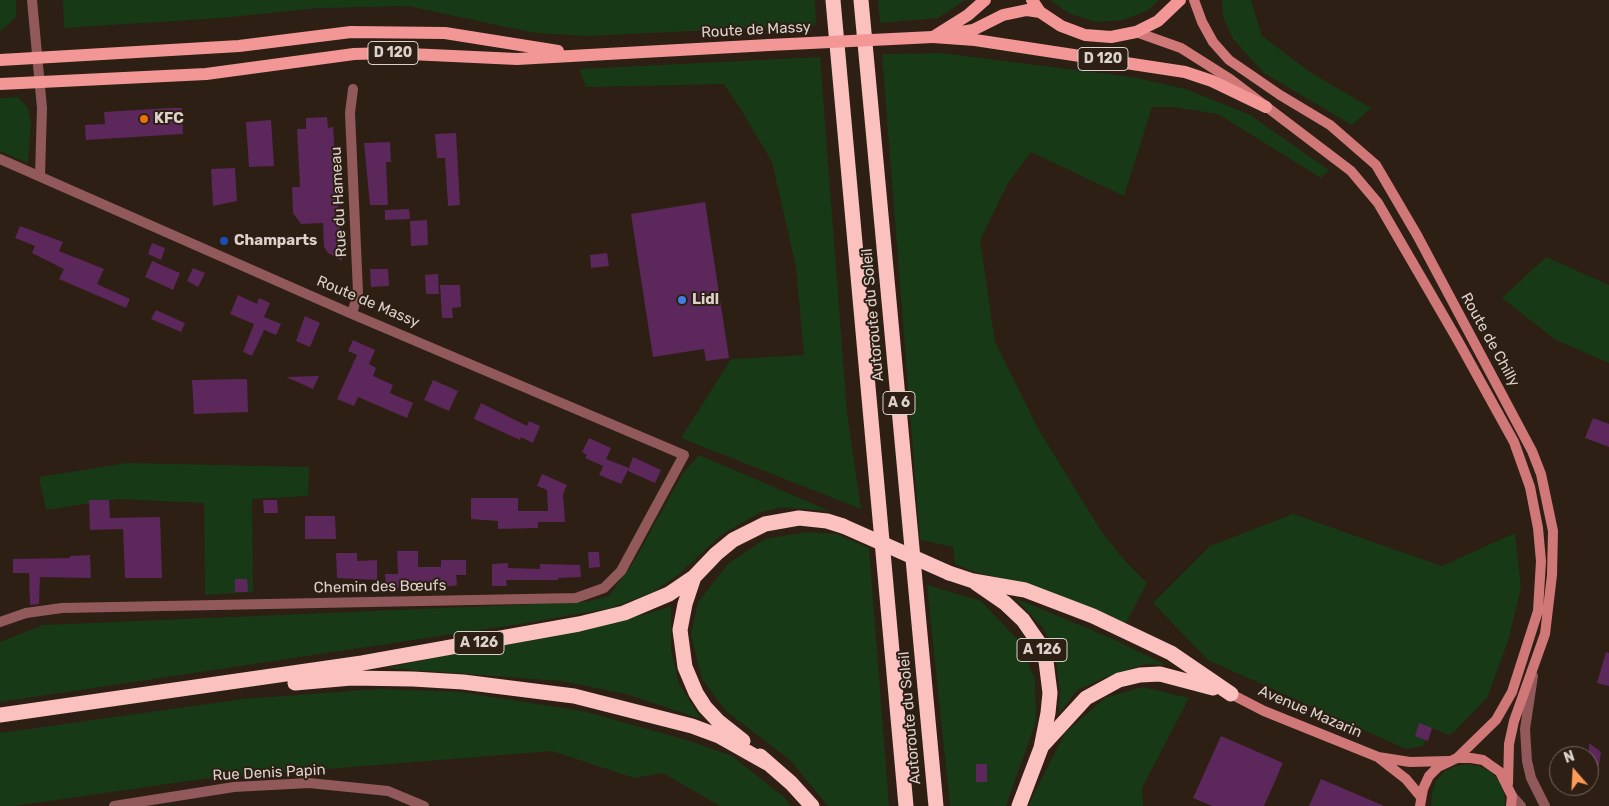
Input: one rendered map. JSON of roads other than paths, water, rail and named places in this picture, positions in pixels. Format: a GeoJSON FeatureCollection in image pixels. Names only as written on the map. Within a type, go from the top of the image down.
{"type":"FeatureCollection","features":[{"type":"Feature","properties":{"kind":"highway","name":"Autoroute du Soleil"},"geometry":{"type":"LineString","coordinates":[[833,0],[906,806]]}},
{"type":"Feature","properties":{"kind":"highway","name":"Autoroute du Soleil"},"geometry":{"type":"LineString","coordinates":[[861,0],[936,806]]}},
{"type":"Feature","properties":{"kind":"highway","name":"A 126"},"geometry":{"type":"LineString","coordinates":[[0,715],[362,664],[578,624],[643,606],[680,588],[733,540],[765,524],[799,518],[827,521],[843,526],[949,573],[972,581],[1005,603],[1023,620],[1043,651],[1050,693],[1041,748],[1019,806]]}},
{"type":"Feature","properties":{"kind":"highway"},"geometry":{"type":"LineString","coordinates":[[694,577],[685,604],[680,630],[682,654],[690,680],[711,714],[791,783],[812,806]]}},
{"type":"Feature","properties":{"kind":"highway"},"geometry":{"type":"LineString","coordinates":[[972,581],[1025,590],[1093,616],[1171,653],[1231,694]]}},
{"type":"Feature","properties":{"kind":"highway"},"geometry":{"type":"LineString","coordinates":[[1041,748],[1086,698],[1102,687],[1124,678],[1150,674],[1171,675],[1231,694]]}},
{"type":"Feature","properties":{"kind":"highway"},"geometry":{"type":"LineString","coordinates":[[0,722],[351,678],[413,679],[532,689],[619,706],[706,731],[767,763]]}},
{"type":"Feature","properties":{"kind":"main road","name":"Route de Massy"},"geometry":{"type":"LineString","coordinates":[[933,37],[968,15],[985,0]]}},
{"type":"Feature","properties":{"kind":"main road"},"geometry":{"type":"LineString","coordinates":[[1032,0],[1040,12],[1061,26],[1085,35],[1111,37],[1136,32],[1158,21],[1180,0]]}},
{"type":"Feature","properties":{"kind":"main road","name":"Route de Chilly"},"geometry":{"type":"LineString","coordinates":[[1194,0],[1212,42],[1229,60],[1280,95],[1330,125],[1376,165],[1417,235],[1522,429],[1541,474],[1553,530],[1552,575],[1545,634],[1533,673],[1514,721],[1509,744],[1508,784]]}},
{"type":"Feature","properties":{"kind":"main road","name":"Route de Massy"},"geometry":{"type":"LineString","coordinates":[[0,84],[206,74],[354,54],[388,53],[517,60],[580,55],[933,37],[973,30],[1003,15],[1027,10],[1040,12]]}},
{"type":"Feature","properties":{"kind":"main road","name":"Route de Massy"},"geometry":{"type":"LineString","coordinates":[[0,60],[239,46],[351,32],[445,33],[580,55]]}},
{"type":"Feature","properties":{"kind":"main road","name":"Route de Chilly"},"geometry":{"type":"LineString","coordinates":[[1136,32],[1181,48],[1230,79],[1350,171],[1378,203],[1458,339],[1514,442],[1530,487],[1541,561],[1535,619],[1512,692],[1496,720],[1453,759],[1438,767],[1429,776],[1421,801]]}},
{"type":"Feature","properties":{"kind":"main road","name":"D 120"},"geometry":{"type":"LineString","coordinates":[[933,37],[975,40],[1185,72],[1212,81],[1266,107]]}},
{"type":"Feature","properties":{"kind":"main road","name":"Avenue Mazarin"},"geometry":{"type":"LineString","coordinates":[[1231,694],[1264,711],[1378,757],[1410,762],[1453,759],[1482,760],[1500,772],[1508,784]]}},
{"type":"Feature","properties":{"kind":"main road","name":"Avenue Mazarin"},"geometry":{"type":"LineString","coordinates":[[1378,757],[1406,780],[1421,801]]}},
{"type":"Feature","properties":{"kind":"main road"},"geometry":{"type":"LineString","coordinates":[[1508,784],[1512,801]]}},
{"type":"Feature","properties":{"kind":"street"},"geometry":{"type":"LineString","coordinates":[[32,0],[40,82],[40,176]]}},
{"type":"Feature","properties":{"kind":"street","name":"Rue du Hameau"},"geometry":{"type":"LineString","coordinates":[[352,314],[358,292],[350,114],[353,89]]}},
{"type":"Feature","properties":{"kind":"street","name":"Route de Massy"},"geometry":{"type":"LineString","coordinates":[[0,159],[352,314],[684,455]]}},
{"type":"Feature","properties":{"kind":"street","name":"Chemin des Bœufs"},"geometry":{"type":"LineString","coordinates":[[0,622],[26,613],[62,608],[576,598],[604,588],[621,571],[684,455]]}},
{"type":"Feature","properties":{"kind":"street"},"geometry":{"type":"LineString","coordinates":[[1533,673],[1525,746],[1531,778],[1545,806]]}},
{"type":"Feature","properties":{"kind":"street","name":"Rue Denis Papin"},"geometry":{"type":"LineString","coordinates":[[114,806],[234,787],[309,783],[388,791],[424,806]]}},
{"type":"Feature","properties":{"kind":"street"},"geometry":{"type":"LineString","coordinates":[[1512,801],[1521,806]]}},
{"type":"Feature","properties":{"kind":"place","name":"KFC"},"geometry":{"type":"Point","coordinates":[144,119]}},
{"type":"Feature","properties":{"kind":"place","name":"Champarts"},"geometry":{"type":"Point","coordinates":[224,241]}},
{"type":"Feature","properties":{"kind":"place","name":"Lidl"},"geometry":{"type":"Point","coordinates":[682,300]}}]}
